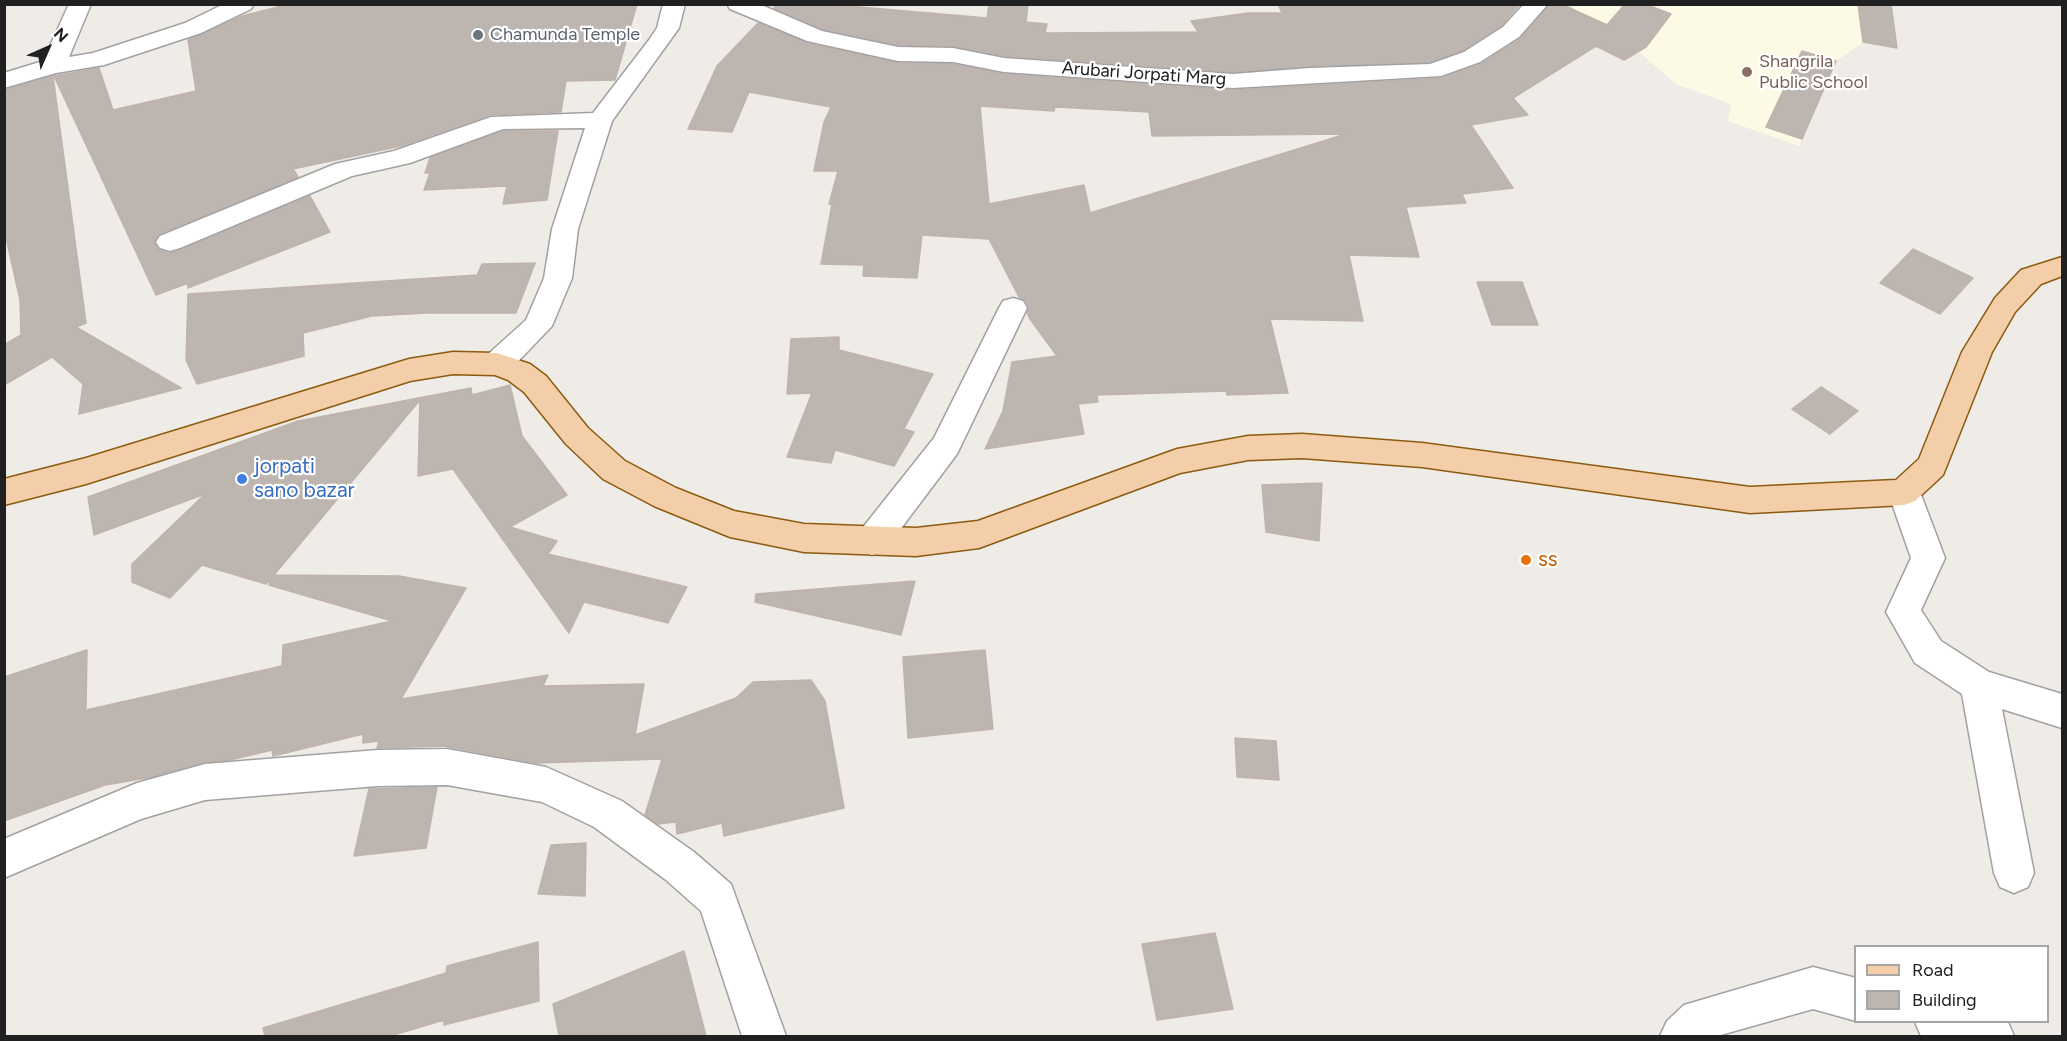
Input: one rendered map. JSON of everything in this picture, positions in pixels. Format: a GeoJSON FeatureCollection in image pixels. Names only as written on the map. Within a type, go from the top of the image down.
{"type":"FeatureCollection","features":[{"type":"Feature","properties":{"kind":"main road"},"geometry":{"type":"LineString","coordinates":[[4,492],[163,447],[409,370],[453,363],[497,364],[519,372],[535,384],[577,436],[614,470],[664,498],[730,525],[804,538],[916,543],[979,534],[1177,461],[1248,448],[1302,446],[1422,455],[1750,500],[1905,492],[1932,466],[1977,352],[2005,305],[2031,277],[2062,266]]}},
{"type":"Feature","properties":{"kind":"street"},"geometry":{"type":"LineString","coordinates":[[53,66],[80,4]]}},
{"type":"Feature","properties":{"kind":"street"},"geometry":{"type":"LineString","coordinates":[[4,81],[53,66],[96,60],[193,28],[243,4]]}},
{"type":"Feature","properties":{"kind":"street"},"geometry":{"type":"LineString","coordinates":[[497,364],[538,326],[558,278],[566,229],[600,120],[659,43],[668,28],[674,4]]}},
{"type":"Feature","properties":{"kind":"street","name":"Arubari Jorpati Marg"},"geometry":{"type":"LineString","coordinates":[[738,4],[815,36],[898,54],[953,55],[1004,65],[1233,81],[1310,75],[1433,71],[1472,57],[1511,32],[1537,4]]}},
{"type":"Feature","properties":{"kind":"street"},"geometry":{"type":"LineString","coordinates":[[170,242],[344,170],[401,157],[500,123],[600,120]]}},
{"type":"Feature","properties":{"kind":"street"},"geometry":{"type":"LineString","coordinates":[[872,541],[946,445],[1013,308]]}},
{"type":"Feature","properties":{"kind":"street"},"geometry":{"type":"LineString","coordinates":[[1905,492],[1928,558],[1903,612],[1928,652],[1979,686],[2062,711]]}},
{"type":"Feature","properties":{"kind":"street"},"geometry":{"type":"LineString","coordinates":[[1979,686],[2014,873]]}},
{"type":"Feature","properties":{"kind":"street"},"geometry":{"type":"LineString","coordinates":[[4,859],[137,802],[205,782],[378,768],[447,767],[546,785],[608,814],[680,866],[717,898],[764,1036]]}},
{"type":"Feature","properties":{"kind":"street"},"geometry":{"type":"LineString","coordinates":[[1697,1031],[1813,988],[1854,999]]}},
{"type":"Feature","properties":{"kind":"street"},"geometry":{"type":"LineString","coordinates":[[1941,1023],[1992,1036]]}},
{"type":"Feature","properties":{"kind":"shaded area","name":"Shangrila Public School"},"geometry":{"type":"Polygon","coordinates":[[[1575,5],[1891,5],[1897,48],[1863,42],[1836,61],[1799,146],[1728,121],[1731,104],[1676,84],[1638,51],[1554,21],[1575,5]]]}},
{"type":"Feature","properties":{"kind":"building"},"geometry":{"type":"Polygon","coordinates":[[[290,4],[637,4],[615,80],[566,81],[561,112],[490,115],[401,146],[293,169],[298,177],[159,234],[154,243],[159,250],[169,253],[181,250],[310,196],[330,232],[188,288],[188,283],[156,295],[54,76],[99,68],[113,110],[196,91],[188,40],[242,16],[290,4]]]}},
{"type":"Feature","properties":{"kind":"building"},"geometry":{"type":"Polygon","coordinates":[[[777,4],[825,4],[987,18],[989,4],[1028,4],[1026,22],[1047,24],[1045,33],[1198,32],[1191,21],[1248,13],[1282,13],[1278,4],[1520,4],[1502,25],[1463,50],[1430,62],[1233,72],[1004,56],[953,46],[898,45],[823,29],[774,8],[777,4]]]}},
{"type":"Feature","properties":{"kind":"building"},"geometry":{"type":"Polygon","coordinates":[[[1550,4],[1561,4],[1607,25],[1625,4],[1645,4],[1671,14],[1646,47],[1624,60],[1596,46],[1513,98],[1528,115],[1471,125],[1513,188],[1462,194],[1466,203],[1406,207],[1419,257],[1349,255],[1363,321],[1270,319],[1288,393],[1227,395],[1226,391],[1097,395],[1098,402],[1078,404],[1084,434],[985,449],[1003,411],[1012,362],[1057,356],[1030,319],[1027,313],[1029,307],[1025,300],[1019,297],[989,239],[922,235],[917,278],[863,276],[864,265],[821,264],[832,204],[829,204],[838,171],[814,171],[824,122],[831,107],[749,92],[732,132],[688,129],[717,66],[758,23],[807,43],[898,63],[953,64],[1004,74],[1233,90],[1442,78],[1481,64],[1520,39],[1550,4]],[[980,106],[989,204],[1084,185],[1090,213],[1346,134],[1152,136],[1149,112],[1055,107],[1054,111],[980,106]]]}},
{"type":"Feature","properties":{"kind":"building"},"geometry":{"type":"Polygon","coordinates":[[[1858,4],[1891,4],[1897,48],[1863,42],[1858,4]]]}},
{"type":"Feature","properties":{"kind":"building"},"geometry":{"type":"Polygon","coordinates":[[[1802,51],[1836,61],[1802,139],[1766,127],[1802,51]]]}},
{"type":"Feature","properties":{"kind":"building"},"geometry":{"type":"Polygon","coordinates":[[[53,76],[86,323],[76,327],[181,388],[79,414],[83,384],[52,357],[4,385],[4,345],[21,335],[20,300],[4,229],[4,90],[53,76]]]}},
{"type":"Feature","properties":{"kind":"building"},"geometry":{"type":"Polygon","coordinates":[[[503,131],[558,131],[547,200],[503,204],[507,186],[424,190],[430,173],[425,173],[430,158],[503,131]]]}},
{"type":"Feature","properties":{"kind":"building"},"geometry":{"type":"Polygon","coordinates":[[[1913,249],[1973,278],[1940,314],[1880,283],[1913,249]]]}},
{"type":"Feature","properties":{"kind":"building"},"geometry":{"type":"Polygon","coordinates":[[[535,263],[516,313],[427,313],[372,316],[303,333],[304,356],[197,384],[186,360],[188,294],[477,275],[482,264],[535,263]]]}},
{"type":"Feature","properties":{"kind":"building"},"geometry":{"type":"Polygon","coordinates":[[[1477,282],[1522,282],[1538,325],[1492,325],[1477,282]]]}},
{"type":"Feature","properties":{"kind":"building"},"geometry":{"type":"Polygon","coordinates":[[[839,337],[839,350],[933,374],[904,429],[914,432],[894,466],[835,450],[831,463],[787,457],[812,393],[787,394],[791,339],[839,337]]]}},
{"type":"Feature","properties":{"kind":"building"},"geometry":{"type":"Polygon","coordinates":[[[510,385],[522,436],[567,495],[510,527],[557,541],[548,554],[687,587],[668,623],[584,602],[569,633],[453,469],[418,476],[420,400],[274,575],[399,576],[466,588],[401,699],[548,675],[543,686],[644,684],[635,735],[736,698],[753,682],[811,680],[825,701],[844,808],[724,836],[722,823],[677,834],[676,822],[658,824],[645,815],[662,759],[536,763],[444,746],[377,748],[379,741],[363,743],[363,734],[273,756],[272,750],[230,760],[204,762],[152,777],[105,785],[4,821],[4,677],[87,650],[86,710],[282,666],[283,645],[392,621],[269,585],[270,579],[266,584],[202,565],[170,598],[132,582],[132,564],[205,494],[94,535],[88,497],[298,421],[471,388],[472,395],[510,385]]]}},
{"type":"Feature","properties":{"kind":"building"},"geometry":{"type":"Polygon","coordinates":[[[1821,387],[1858,411],[1830,434],[1792,409],[1821,387]]]}},
{"type":"Feature","properties":{"kind":"building"},"geometry":{"type":"Polygon","coordinates":[[[1322,483],[1319,541],[1266,532],[1262,485],[1322,483]]]}},
{"type":"Feature","properties":{"kind":"building"},"geometry":{"type":"Polygon","coordinates":[[[915,581],[901,635],[755,602],[756,594],[915,581]]]}},
{"type":"Feature","properties":{"kind":"building"},"geometry":{"type":"Polygon","coordinates":[[[985,650],[993,729],[908,738],[903,657],[985,650]]]}},
{"type":"Feature","properties":{"kind":"building"},"geometry":{"type":"Polygon","coordinates":[[[1235,738],[1276,741],[1279,780],[1237,777],[1235,738]]]}},
{"type":"Feature","properties":{"kind":"building"},"geometry":{"type":"Polygon","coordinates":[[[437,787],[426,848],[354,856],[369,789],[437,787]]]}},
{"type":"Feature","properties":{"kind":"building"},"geometry":{"type":"Polygon","coordinates":[[[586,843],[585,896],[538,894],[551,845],[586,843]]]}},
{"type":"Feature","properties":{"kind":"building"},"geometry":{"type":"Polygon","coordinates":[[[1215,933],[1233,1009],[1157,1020],[1142,944],[1215,933]]]}},
{"type":"Feature","properties":{"kind":"building"},"geometry":{"type":"Polygon","coordinates":[[[538,942],[539,1001],[444,1025],[444,1020],[390,1036],[265,1036],[263,1028],[446,973],[447,966],[538,942]]]}},
{"type":"Feature","properties":{"kind":"building"},"geometry":{"type":"Polygon","coordinates":[[[684,951],[706,1036],[559,1036],[553,1004],[684,951]]]}},
{"type":"Feature","properties":{"kind":"place","name":"Chamunda Temple"},"geometry":{"type":"Point","coordinates":[478,35]}},
{"type":"Feature","properties":{"kind":"place","name":"Shangrila Public School"},"geometry":{"type":"Point","coordinates":[1747,72]}},
{"type":"Feature","properties":{"kind":"place","name":"jorpati sano bazar"},"geometry":{"type":"Point","coordinates":[242,479]}},
{"type":"Feature","properties":{"kind":"place","name":"ss"},"geometry":{"type":"Point","coordinates":[1526,560]}}]}
